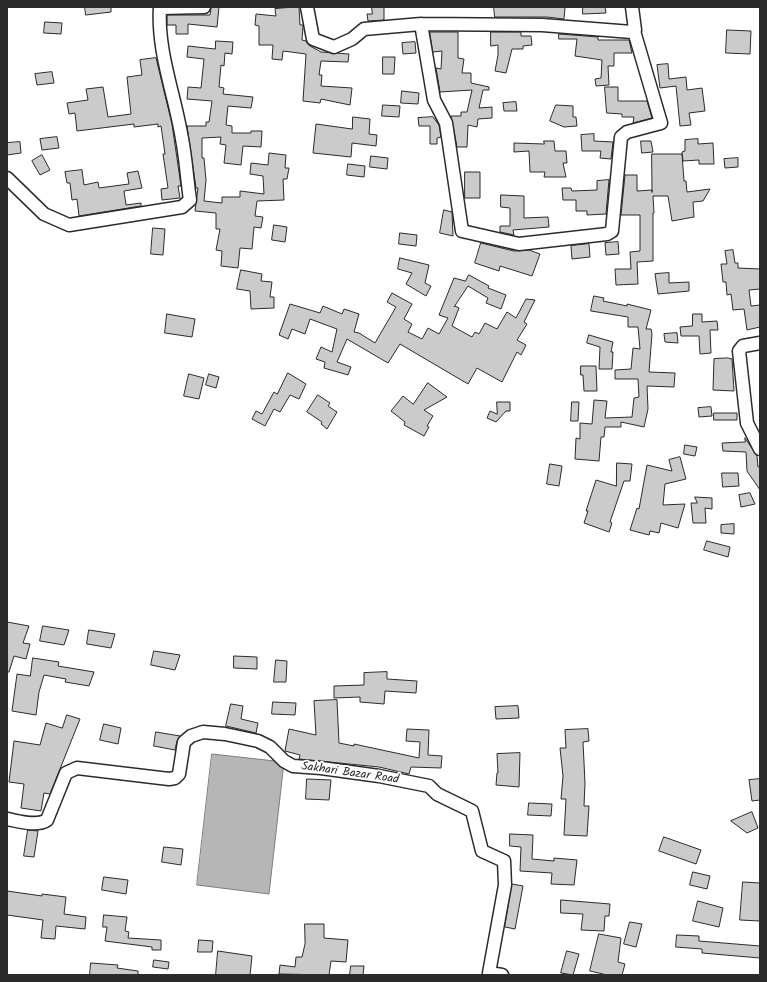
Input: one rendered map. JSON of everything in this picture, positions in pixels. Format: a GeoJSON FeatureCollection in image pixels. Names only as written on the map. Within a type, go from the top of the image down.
{"type":"FeatureCollection","features":[{"type":"Feature","properties":{"kind":"street"},"geometry":{"type":"LineString","coordinates":[[7,178],[44,214],[69,225],[182,207],[186,205],[190,200],[183,146],[163,51],[160,32],[160,8],[204,7]]}},
{"type":"Feature","properties":{"kind":"street"},"geometry":{"type":"LineString","coordinates":[[307,7],[313,39],[334,47],[352,39],[364,29],[421,24],[542,25],[634,31]]}},
{"type":"Feature","properties":{"kind":"street"},"geometry":{"type":"LineString","coordinates":[[421,24],[434,100],[446,123],[462,231],[519,244],[607,234],[612,230],[621,137],[626,132],[661,124],[634,31],[632,7]]}},
{"type":"Feature","properties":{"kind":"street"},"geometry":{"type":"LineString","coordinates":[[760,343],[743,346],[740,351],[748,423],[760,449]]}},
{"type":"Feature","properties":{"kind":"street","name":"Sakhari Bazar Road"},"geometry":{"type":"LineString","coordinates":[[7,819],[29,822],[43,822],[46,820],[66,773],[77,768],[168,779],[175,778],[179,774],[184,742],[191,736],[203,732],[225,734],[258,741],[270,747],[284,761],[293,766],[321,768],[379,776],[429,786],[437,794],[472,810],[482,851],[504,861],[505,885],[489,974],[502,975]]}},
{"type":"Feature","properties":{"kind":"shaded area"},"geometry":{"type":"Polygon","coordinates":[[[212,754],[284,762],[269,894],[197,885],[212,754]]]}},
{"type":"Feature","properties":{"kind":"building"},"geometry":{"type":"Polygon","coordinates":[[[85,7],[111,7],[111,12],[86,15],[85,7]]]}},
{"type":"Feature","properties":{"kind":"building"},"geometry":{"type":"Polygon","coordinates":[[[219,7],[217,27],[188,24],[188,34],[176,34],[176,25],[167,25],[167,15],[210,15],[211,8],[219,7]]]}},
{"type":"Feature","properties":{"kind":"building"},"geometry":{"type":"Polygon","coordinates":[[[299,7],[300,25],[303,25],[302,40],[306,41],[310,46],[321,52],[349,54],[348,62],[321,61],[319,75],[322,75],[321,86],[352,88],[350,105],[321,99],[320,103],[303,101],[306,54],[283,51],[282,60],[272,59],[273,45],[259,45],[259,26],[255,25],[256,14],[276,16],[275,9],[299,7]]]}},
{"type":"Feature","properties":{"kind":"building"},"geometry":{"type":"Polygon","coordinates":[[[372,7],[384,7],[384,20],[368,21],[367,14],[372,14],[372,7]]]}},
{"type":"Feature","properties":{"kind":"building"},"geometry":{"type":"Polygon","coordinates":[[[494,7],[565,7],[564,19],[547,17],[495,17],[494,7]]]}},
{"type":"Feature","properties":{"kind":"building"},"geometry":{"type":"Polygon","coordinates":[[[583,7],[605,7],[606,13],[583,14],[583,7]]]}},
{"type":"Feature","properties":{"kind":"building"},"geometry":{"type":"Polygon","coordinates":[[[45,22],[62,23],[61,34],[44,33],[45,22]]]}},
{"type":"Feature","properties":{"kind":"building"},"geometry":{"type":"Polygon","coordinates":[[[727,30],[751,31],[750,54],[726,53],[727,30]]]}},
{"type":"Feature","properties":{"kind":"building"},"geometry":{"type":"Polygon","coordinates":[[[430,32],[458,32],[458,58],[464,59],[462,73],[471,73],[471,83],[489,87],[489,90],[483,90],[479,108],[492,107],[492,118],[478,119],[477,127],[468,125],[467,147],[457,147],[451,116],[461,116],[461,112],[467,112],[472,90],[440,92],[436,68],[441,69],[442,51],[433,52],[430,32]]]}},
{"type":"Feature","properties":{"kind":"building"},"geometry":{"type":"Polygon","coordinates":[[[491,32],[521,32],[521,36],[531,36],[532,45],[523,46],[523,49],[512,49],[506,73],[495,71],[498,45],[491,46],[491,32]]]}},
{"type":"Feature","properties":{"kind":"building"},"geometry":{"type":"Polygon","coordinates":[[[559,34],[598,37],[598,40],[629,40],[632,53],[614,53],[614,66],[608,66],[609,85],[596,86],[595,79],[601,78],[602,60],[575,56],[577,39],[559,39],[559,34]]]}},
{"type":"Feature","properties":{"kind":"building"},"geometry":{"type":"Polygon","coordinates":[[[216,41],[233,42],[232,54],[225,53],[224,66],[221,65],[219,87],[224,88],[223,94],[253,97],[251,108],[228,106],[226,125],[232,126],[232,133],[251,133],[251,131],[262,131],[261,147],[243,146],[241,165],[224,163],[226,145],[220,144],[221,137],[202,138],[202,158],[204,158],[206,180],[204,201],[222,203],[222,197],[240,197],[240,191],[264,194],[263,176],[250,174],[251,163],[268,165],[269,153],[286,155],[285,168],[289,168],[287,179],[283,179],[284,200],[257,201],[255,216],[263,217],[261,228],[254,227],[252,249],[240,248],[238,268],[221,266],[222,251],[216,250],[220,229],[216,229],[216,213],[195,211],[198,188],[196,188],[187,126],[206,126],[206,122],[209,122],[212,101],[187,99],[188,87],[201,88],[204,59],[187,57],[188,46],[215,49],[216,41]]]}},
{"type":"Feature","properties":{"kind":"building"},"geometry":{"type":"Polygon","coordinates":[[[415,42],[416,53],[403,54],[402,43],[415,42]]]}},
{"type":"Feature","properties":{"kind":"building"},"geometry":{"type":"Polygon","coordinates":[[[383,57],[395,57],[394,74],[383,74],[383,57]]]}},
{"type":"Feature","properties":{"kind":"building"},"geometry":{"type":"Polygon","coordinates":[[[156,58],[172,124],[181,186],[178,186],[180,198],[162,200],[161,189],[168,188],[161,126],[158,127],[158,124],[134,127],[134,124],[77,131],[75,113],[69,114],[67,103],[88,100],[86,89],[103,87],[108,117],[131,114],[127,77],[142,75],[140,60],[156,58]]]}},
{"type":"Feature","properties":{"kind":"building"},"geometry":{"type":"Polygon","coordinates":[[[668,64],[669,79],[686,77],[687,90],[702,88],[705,111],[689,113],[691,125],[680,126],[676,86],[660,88],[657,65],[668,64]]]}},
{"type":"Feature","properties":{"kind":"building"},"geometry":{"type":"Polygon","coordinates":[[[52,72],[54,83],[37,85],[35,74],[52,72]]]}},
{"type":"Feature","properties":{"kind":"building"},"geometry":{"type":"Polygon","coordinates":[[[605,87],[618,87],[618,101],[647,101],[652,118],[633,123],[634,117],[622,117],[622,114],[607,113],[605,87]]]}},
{"type":"Feature","properties":{"kind":"building"},"geometry":{"type":"Polygon","coordinates":[[[402,91],[419,93],[418,104],[401,103],[402,91]]]}},
{"type":"Feature","properties":{"kind":"building"},"geometry":{"type":"Polygon","coordinates":[[[516,102],[517,111],[504,111],[503,103],[516,102]]]}},
{"type":"Feature","properties":{"kind":"building"},"geometry":{"type":"Polygon","coordinates":[[[383,105],[400,106],[399,117],[382,116],[383,105]]]}},
{"type":"Feature","properties":{"kind":"building"},"geometry":{"type":"Polygon","coordinates":[[[556,105],[573,106],[573,117],[576,117],[577,126],[564,127],[550,121],[556,105]]]}},
{"type":"Feature","properties":{"kind":"building"},"geometry":{"type":"Polygon","coordinates":[[[353,117],[370,119],[369,134],[377,135],[376,146],[352,143],[351,157],[313,153],[316,124],[352,129],[353,117]]]}},
{"type":"Feature","properties":{"kind":"building"},"geometry":{"type":"Polygon","coordinates":[[[433,117],[439,125],[441,137],[437,138],[437,144],[430,144],[430,126],[419,126],[418,118],[433,117]]]}},
{"type":"Feature","properties":{"kind":"building"},"geometry":{"type":"Polygon","coordinates":[[[594,134],[594,141],[613,142],[611,159],[600,158],[601,151],[582,151],[581,135],[594,134]]]}},
{"type":"Feature","properties":{"kind":"building"},"geometry":{"type":"Polygon","coordinates":[[[57,137],[59,148],[42,150],[40,139],[57,137]]]}},
{"type":"Feature","properties":{"kind":"building"},"geometry":{"type":"Polygon","coordinates":[[[698,139],[698,144],[713,143],[714,164],[699,164],[699,160],[683,161],[682,152],[685,151],[685,140],[698,139]]]}},
{"type":"Feature","properties":{"kind":"building"},"geometry":{"type":"Polygon","coordinates":[[[544,141],[554,141],[555,151],[566,151],[567,163],[563,163],[566,177],[544,177],[545,172],[530,172],[529,151],[514,152],[514,143],[544,144],[544,141]]]}},
{"type":"Feature","properties":{"kind":"building"},"geometry":{"type":"Polygon","coordinates":[[[641,141],[651,141],[653,152],[642,153],[641,141]]]}},
{"type":"Feature","properties":{"kind":"building"},"geometry":{"type":"Polygon","coordinates":[[[20,142],[21,153],[7,155],[7,143],[20,142]]]}},
{"type":"Feature","properties":{"kind":"building"},"geometry":{"type":"Polygon","coordinates":[[[652,154],[682,154],[684,181],[686,181],[687,192],[710,189],[703,201],[693,202],[694,217],[672,221],[668,196],[653,196],[653,261],[637,262],[638,284],[616,285],[615,269],[631,269],[630,252],[640,251],[640,215],[621,215],[625,175],[637,175],[637,191],[652,190],[652,154]]]}},
{"type":"Feature","properties":{"kind":"building"},"geometry":{"type":"Polygon","coordinates":[[[42,155],[50,170],[40,175],[32,161],[42,155]]]}},
{"type":"Feature","properties":{"kind":"building"},"geometry":{"type":"Polygon","coordinates":[[[371,156],[388,158],[387,169],[370,167],[371,156]]]}},
{"type":"Feature","properties":{"kind":"building"},"geometry":{"type":"Polygon","coordinates":[[[738,158],[738,167],[725,168],[724,159],[738,158]]]}},
{"type":"Feature","properties":{"kind":"building"},"geometry":{"type":"Polygon","coordinates":[[[348,164],[365,166],[364,177],[347,175],[348,164]]]}},
{"type":"Feature","properties":{"kind":"building"},"geometry":{"type":"Polygon","coordinates":[[[82,170],[84,185],[98,182],[99,188],[129,184],[127,173],[138,171],[142,188],[124,191],[126,205],[141,203],[141,206],[79,216],[77,199],[72,200],[70,183],[67,183],[65,172],[82,170]]]}},
{"type":"Feature","properties":{"kind":"building"},"geometry":{"type":"Polygon","coordinates":[[[465,172],[480,172],[480,198],[465,198],[465,172]]]}},
{"type":"Feature","properties":{"kind":"building"},"geometry":{"type":"Polygon","coordinates":[[[609,180],[606,214],[587,215],[587,211],[576,211],[576,200],[563,200],[562,188],[571,188],[572,191],[597,190],[597,181],[609,180]]]}},
{"type":"Feature","properties":{"kind":"building"},"geometry":{"type":"Polygon","coordinates":[[[501,195],[524,196],[524,218],[548,217],[549,227],[513,230],[514,235],[500,232],[500,226],[510,226],[510,208],[501,207],[501,195]]]}},
{"type":"Feature","properties":{"kind":"building"},"geometry":{"type":"Polygon","coordinates":[[[444,210],[452,212],[453,236],[440,233],[444,210]]]}},
{"type":"Feature","properties":{"kind":"building"},"geometry":{"type":"Polygon","coordinates":[[[274,225],[287,227],[285,242],[272,240],[274,225]]]}},
{"type":"Feature","properties":{"kind":"building"},"geometry":{"type":"Polygon","coordinates":[[[153,228],[165,229],[163,255],[151,254],[153,228]]]}},
{"type":"Feature","properties":{"kind":"building"},"geometry":{"type":"Polygon","coordinates":[[[400,233],[417,235],[416,246],[399,244],[400,233]]]}},
{"type":"Feature","properties":{"kind":"building"},"geometry":{"type":"Polygon","coordinates":[[[618,242],[619,254],[606,255],[605,243],[618,242]]]}},
{"type":"Feature","properties":{"kind":"building"},"geometry":{"type":"Polygon","coordinates":[[[481,243],[514,251],[529,250],[540,254],[532,276],[500,266],[499,271],[475,263],[481,243]]]}},
{"type":"Feature","properties":{"kind":"building"},"geometry":{"type":"Polygon","coordinates":[[[589,244],[590,257],[572,259],[571,246],[589,244]]]}},
{"type":"Feature","properties":{"kind":"building"},"geometry":{"type":"Polygon","coordinates":[[[733,250],[735,263],[738,263],[738,268],[760,269],[760,289],[749,290],[751,306],[760,305],[760,327],[747,330],[744,309],[733,310],[731,294],[727,295],[726,282],[723,282],[721,264],[727,264],[725,251],[733,250]]]}},
{"type":"Feature","properties":{"kind":"building"},"geometry":{"type":"Polygon","coordinates":[[[400,258],[429,265],[425,283],[431,286],[426,296],[406,284],[412,273],[398,269],[400,258]]]}},
{"type":"Feature","properties":{"kind":"building"},"geometry":{"type":"Polygon","coordinates":[[[241,270],[262,274],[261,281],[272,282],[270,297],[274,297],[274,308],[251,309],[250,291],[237,289],[241,270]]]}},
{"type":"Feature","properties":{"kind":"building"},"geometry":{"type":"Polygon","coordinates":[[[669,273],[669,283],[689,282],[689,291],[658,294],[655,274],[669,273]]]}},
{"type":"Feature","properties":{"kind":"building"},"geometry":{"type":"Polygon","coordinates":[[[469,275],[489,286],[488,288],[506,295],[501,309],[486,303],[488,298],[468,286],[454,307],[459,308],[452,326],[472,337],[475,332],[479,334],[485,323],[497,329],[507,312],[516,318],[526,299],[535,300],[524,322],[527,324],[517,340],[526,345],[521,355],[517,352],[502,382],[477,368],[468,384],[400,344],[388,363],[347,339],[337,362],[351,367],[348,375],[324,368],[325,362],[316,359],[321,347],[332,352],[337,329],[310,319],[305,334],[292,329],[288,339],[279,335],[290,304],[320,313],[323,306],[342,314],[344,309],[359,314],[354,332],[359,333],[375,343],[396,307],[387,302],[392,293],[412,304],[404,319],[412,324],[408,332],[422,339],[428,328],[439,334],[448,318],[439,315],[454,278],[465,281],[469,275]]]}},
{"type":"Feature","properties":{"kind":"building"},"geometry":{"type":"Polygon","coordinates":[[[594,296],[604,298],[603,301],[627,306],[627,304],[651,310],[646,329],[651,329],[652,334],[649,372],[675,373],[674,387],[647,386],[648,409],[644,427],[621,422],[621,427],[605,427],[604,437],[601,437],[599,461],[575,459],[576,438],[580,439],[580,423],[592,424],[594,400],[607,401],[605,418],[632,417],[634,398],[639,397],[638,379],[615,379],[615,370],[631,369],[633,348],[640,349],[638,327],[628,327],[628,317],[591,311],[594,296]]]}},
{"type":"Feature","properties":{"kind":"building"},"geometry":{"type":"Polygon","coordinates":[[[167,314],[195,319],[192,337],[165,333],[167,314]]]}},
{"type":"Feature","properties":{"kind":"building"},"geometry":{"type":"Polygon","coordinates":[[[693,314],[702,314],[702,322],[717,321],[718,330],[710,330],[711,353],[700,354],[699,336],[681,336],[680,327],[692,326],[693,314]]]}},
{"type":"Feature","properties":{"kind":"building"},"geometry":{"type":"Polygon","coordinates":[[[677,333],[678,343],[665,342],[664,334],[677,333]]]}},
{"type":"Feature","properties":{"kind":"building"},"geometry":{"type":"Polygon","coordinates":[[[589,335],[613,342],[611,352],[613,352],[612,369],[599,369],[600,347],[587,343],[589,335]]]}},
{"type":"Feature","properties":{"kind":"building"},"geometry":{"type":"Polygon","coordinates":[[[714,359],[732,359],[734,391],[713,390],[714,359]]]}},
{"type":"Feature","properties":{"kind":"building"},"geometry":{"type":"Polygon","coordinates":[[[581,366],[596,366],[597,391],[584,391],[581,366]]]}},
{"type":"Feature","properties":{"kind":"building"},"geometry":{"type":"Polygon","coordinates":[[[288,373],[306,384],[299,399],[290,395],[280,412],[274,409],[265,426],[252,419],[256,411],[262,414],[274,392],[277,394],[288,373]]]}},
{"type":"Feature","properties":{"kind":"building"},"geometry":{"type":"Polygon","coordinates":[[[189,374],[204,378],[199,399],[184,396],[189,374]]]}},
{"type":"Feature","properties":{"kind":"building"},"geometry":{"type":"Polygon","coordinates":[[[209,374],[219,377],[216,388],[206,385],[209,374]]]}},
{"type":"Feature","properties":{"kind":"building"},"geometry":{"type":"Polygon","coordinates":[[[428,383],[447,397],[424,410],[433,416],[427,426],[429,427],[424,436],[404,425],[405,422],[391,411],[403,396],[413,404],[428,383]]]}},
{"type":"Feature","properties":{"kind":"building"},"geometry":{"type":"Polygon","coordinates":[[[318,395],[330,403],[328,406],[337,412],[327,429],[321,424],[322,422],[307,412],[318,395]]]}},
{"type":"Feature","properties":{"kind":"building"},"geometry":{"type":"Polygon","coordinates":[[[497,402],[510,402],[510,411],[506,411],[496,422],[487,418],[490,411],[497,414],[497,402]]]}},
{"type":"Feature","properties":{"kind":"building"},"geometry":{"type":"Polygon","coordinates":[[[572,402],[579,402],[578,421],[571,421],[572,402]]]}},
{"type":"Feature","properties":{"kind":"building"},"geometry":{"type":"Polygon","coordinates":[[[711,407],[712,416],[699,417],[698,408],[711,407]]]}},
{"type":"Feature","properties":{"kind":"building"},"geometry":{"type":"Polygon","coordinates":[[[714,413],[737,413],[737,420],[714,420],[714,413]]]}},
{"type":"Feature","properties":{"kind":"building"},"geometry":{"type":"Polygon","coordinates":[[[745,438],[757,456],[758,467],[760,466],[760,490],[747,471],[746,452],[723,451],[722,443],[745,442],[745,438]]]}},
{"type":"Feature","properties":{"kind":"building"},"geometry":{"type":"Polygon","coordinates":[[[685,445],[697,447],[695,456],[684,454],[685,445]]]}},
{"type":"Feature","properties":{"kind":"building"},"geometry":{"type":"Polygon","coordinates":[[[680,457],[686,479],[665,484],[663,505],[685,504],[678,528],[661,523],[659,533],[650,531],[649,535],[630,530],[637,508],[639,509],[647,465],[672,471],[669,460],[680,457]]]}},
{"type":"Feature","properties":{"kind":"building"},"geometry":{"type":"Polygon","coordinates":[[[617,463],[632,464],[630,481],[624,481],[610,522],[612,523],[609,532],[584,523],[588,511],[586,511],[596,480],[616,486],[617,463]]]}},
{"type":"Feature","properties":{"kind":"building"},"geometry":{"type":"Polygon","coordinates":[[[550,464],[562,466],[559,486],[547,484],[550,464]]]}},
{"type":"Feature","properties":{"kind":"building"},"geometry":{"type":"Polygon","coordinates":[[[722,473],[738,473],[739,486],[723,487],[722,473]]]}},
{"type":"Feature","properties":{"kind":"building"},"geometry":{"type":"Polygon","coordinates":[[[750,493],[755,504],[741,507],[739,495],[750,493]]]}},
{"type":"Feature","properties":{"kind":"building"},"geometry":{"type":"Polygon","coordinates":[[[695,497],[712,498],[712,509],[705,508],[706,523],[693,523],[691,503],[697,503],[695,497]]]}},
{"type":"Feature","properties":{"kind":"building"},"geometry":{"type":"Polygon","coordinates":[[[734,524],[734,534],[721,533],[721,525],[734,524]]]}},
{"type":"Feature","properties":{"kind":"building"},"geometry":{"type":"Polygon","coordinates":[[[707,541],[730,547],[728,557],[704,550],[707,541]]]}},
{"type":"Feature","properties":{"kind":"building"},"geometry":{"type":"Polygon","coordinates":[[[7,622],[29,626],[23,643],[30,644],[26,659],[14,656],[9,672],[7,672],[7,622]]]}},
{"type":"Feature","properties":{"kind":"building"},"geometry":{"type":"Polygon","coordinates":[[[43,626],[69,630],[64,645],[40,641],[43,626]]]}},
{"type":"Feature","properties":{"kind":"building"},"geometry":{"type":"Polygon","coordinates":[[[89,630],[115,634],[111,648],[87,644],[89,630]]]}},
{"type":"Feature","properties":{"kind":"building"},"geometry":{"type":"Polygon","coordinates":[[[154,651],[180,655],[175,670],[151,665],[154,651]]]}},
{"type":"Feature","properties":{"kind":"building"},"geometry":{"type":"Polygon","coordinates":[[[234,656],[257,657],[257,669],[234,668],[234,656]]]}},
{"type":"Feature","properties":{"kind":"building"},"geometry":{"type":"Polygon","coordinates":[[[33,658],[59,662],[58,666],[94,672],[89,686],[65,682],[66,679],[44,675],[39,692],[36,715],[12,711],[17,674],[30,676],[33,658]]]}},
{"type":"Feature","properties":{"kind":"building"},"geometry":{"type":"Polygon","coordinates":[[[276,660],[287,661],[286,682],[274,682],[276,660]]]}},
{"type":"Feature","properties":{"kind":"building"},"geometry":{"type":"Polygon","coordinates":[[[387,672],[387,679],[417,681],[416,693],[385,691],[384,704],[360,702],[360,697],[334,698],[334,686],[364,685],[364,673],[387,672]]]}},
{"type":"Feature","properties":{"kind":"building"},"geometry":{"type":"Polygon","coordinates":[[[337,700],[339,743],[354,746],[354,744],[419,758],[420,742],[406,741],[407,729],[429,730],[428,755],[442,756],[441,768],[411,767],[409,774],[379,767],[299,759],[300,755],[285,751],[289,729],[316,735],[314,701],[337,700]]]}},
{"type":"Feature","properties":{"kind":"building"},"geometry":{"type":"Polygon","coordinates":[[[273,702],[296,703],[295,715],[272,714],[273,702]]]}},
{"type":"Feature","properties":{"kind":"building"},"geometry":{"type":"Polygon","coordinates":[[[231,704],[243,706],[241,719],[258,723],[256,733],[226,726],[231,704]]]}},
{"type":"Feature","properties":{"kind":"building"},"geometry":{"type":"Polygon","coordinates":[[[518,706],[519,718],[496,719],[495,707],[518,706]]]}},
{"type":"Feature","properties":{"kind":"building"},"geometry":{"type":"Polygon","coordinates":[[[67,715],[80,719],[50,794],[44,793],[41,811],[21,808],[24,784],[9,782],[14,741],[40,745],[46,723],[62,728],[67,715]]]}},
{"type":"Feature","properties":{"kind":"building"},"geometry":{"type":"Polygon","coordinates":[[[104,724],[121,728],[118,744],[100,740],[104,724]]]}},
{"type":"Feature","properties":{"kind":"building"},"geometry":{"type":"Polygon","coordinates":[[[588,729],[589,741],[583,742],[585,783],[584,806],[589,806],[587,836],[564,835],[566,799],[561,799],[563,776],[560,748],[566,748],[565,730],[588,729]]]}},
{"type":"Feature","properties":{"kind":"building"},"geometry":{"type":"Polygon","coordinates":[[[156,732],[180,736],[175,750],[154,746],[156,732]]]}},
{"type":"Feature","properties":{"kind":"building"},"geometry":{"type":"Polygon","coordinates":[[[520,753],[519,787],[496,785],[498,773],[497,754],[520,753]]]}},
{"type":"Feature","properties":{"kind":"building"},"geometry":{"type":"Polygon","coordinates":[[[307,779],[331,780],[329,800],[306,799],[307,779]]]}},
{"type":"Feature","properties":{"kind":"building"},"geometry":{"type":"Polygon","coordinates":[[[760,779],[760,800],[752,801],[749,780],[760,779]]]}},
{"type":"Feature","properties":{"kind":"building"},"geometry":{"type":"Polygon","coordinates":[[[529,803],[552,804],[551,816],[528,815],[529,803]]]}},
{"type":"Feature","properties":{"kind":"building"},"geometry":{"type":"Polygon","coordinates":[[[752,812],[758,828],[747,833],[731,821],[752,812]]]}},
{"type":"Feature","properties":{"kind":"building"},"geometry":{"type":"Polygon","coordinates":[[[28,830],[38,831],[34,857],[24,856],[28,830]]]}},
{"type":"Feature","properties":{"kind":"building"},"geometry":{"type":"Polygon","coordinates":[[[510,834],[533,835],[532,859],[554,861],[554,858],[577,860],[574,885],[551,884],[552,873],[520,871],[521,847],[510,846],[510,834]]]}},
{"type":"Feature","properties":{"kind":"building"},"geometry":{"type":"Polygon","coordinates":[[[664,837],[701,850],[696,864],[659,851],[664,837]]]}},
{"type":"Feature","properties":{"kind":"building"},"geometry":{"type":"Polygon","coordinates":[[[164,847],[183,849],[181,865],[162,862],[164,847]]]}},
{"type":"Feature","properties":{"kind":"building"},"geometry":{"type":"Polygon","coordinates":[[[693,872],[710,876],[707,889],[690,885],[693,872]]]}},
{"type":"Feature","properties":{"kind":"building"},"geometry":{"type":"Polygon","coordinates":[[[104,877],[128,880],[126,894],[102,890],[104,877]]]}},
{"type":"Feature","properties":{"kind":"building"},"geometry":{"type":"Polygon","coordinates":[[[743,882],[760,883],[760,921],[740,920],[743,882]]]}},
{"type":"Feature","properties":{"kind":"building"},"geometry":{"type":"Polygon","coordinates":[[[512,884],[523,886],[515,929],[505,927],[512,884]]]}},
{"type":"Feature","properties":{"kind":"building"},"geometry":{"type":"Polygon","coordinates":[[[7,891],[42,896],[42,894],[66,897],[64,914],[86,917],[85,929],[56,926],[55,939],[41,938],[43,920],[7,915],[7,891]]]}},
{"type":"Feature","properties":{"kind":"building"},"geometry":{"type":"Polygon","coordinates":[[[561,900],[610,904],[609,916],[605,916],[604,931],[581,930],[583,914],[561,913],[561,900]]]}},
{"type":"Feature","properties":{"kind":"building"},"geometry":{"type":"Polygon","coordinates":[[[698,901],[723,908],[719,927],[693,921],[698,901]]]}},
{"type":"Feature","properties":{"kind":"building"},"geometry":{"type":"Polygon","coordinates":[[[104,915],[127,917],[125,931],[129,932],[128,938],[161,940],[161,950],[152,950],[152,947],[105,941],[107,927],[103,927],[104,915]]]}},
{"type":"Feature","properties":{"kind":"building"},"geometry":{"type":"Polygon","coordinates":[[[630,922],[642,924],[636,947],[624,944],[630,922]]]}},
{"type":"Feature","properties":{"kind":"building"},"geometry":{"type":"Polygon","coordinates":[[[305,924],[324,924],[324,938],[348,940],[346,962],[331,961],[329,975],[279,974],[280,965],[295,967],[296,957],[302,957],[305,944],[305,924]]]}},
{"type":"Feature","properties":{"kind":"building"},"geometry":{"type":"Polygon","coordinates":[[[599,934],[621,938],[618,962],[625,964],[622,975],[607,975],[590,971],[599,934]]]}},
{"type":"Feature","properties":{"kind":"building"},"geometry":{"type":"Polygon","coordinates":[[[677,935],[699,936],[699,941],[760,946],[760,958],[702,953],[702,949],[676,947],[677,935]]]}},
{"type":"Feature","properties":{"kind":"building"},"geometry":{"type":"Polygon","coordinates":[[[199,940],[213,941],[212,952],[198,952],[199,940]]]}},
{"type":"Feature","properties":{"kind":"building"},"geometry":{"type":"Polygon","coordinates":[[[218,951],[252,956],[250,975],[216,975],[218,951]]]}},
{"type":"Feature","properties":{"kind":"building"},"geometry":{"type":"Polygon","coordinates":[[[567,951],[579,954],[573,975],[561,973],[567,951]]]}},
{"type":"Feature","properties":{"kind":"building"},"geometry":{"type":"Polygon","coordinates":[[[154,960],[169,962],[168,969],[153,967],[154,960]]]}},
{"type":"Feature","properties":{"kind":"building"},"geometry":{"type":"Polygon","coordinates":[[[91,963],[118,965],[117,968],[138,971],[138,975],[90,975],[91,963]]]}},
{"type":"Feature","properties":{"kind":"building"},"geometry":{"type":"Polygon","coordinates":[[[351,966],[364,966],[363,975],[350,975],[351,966]]]}}]}
